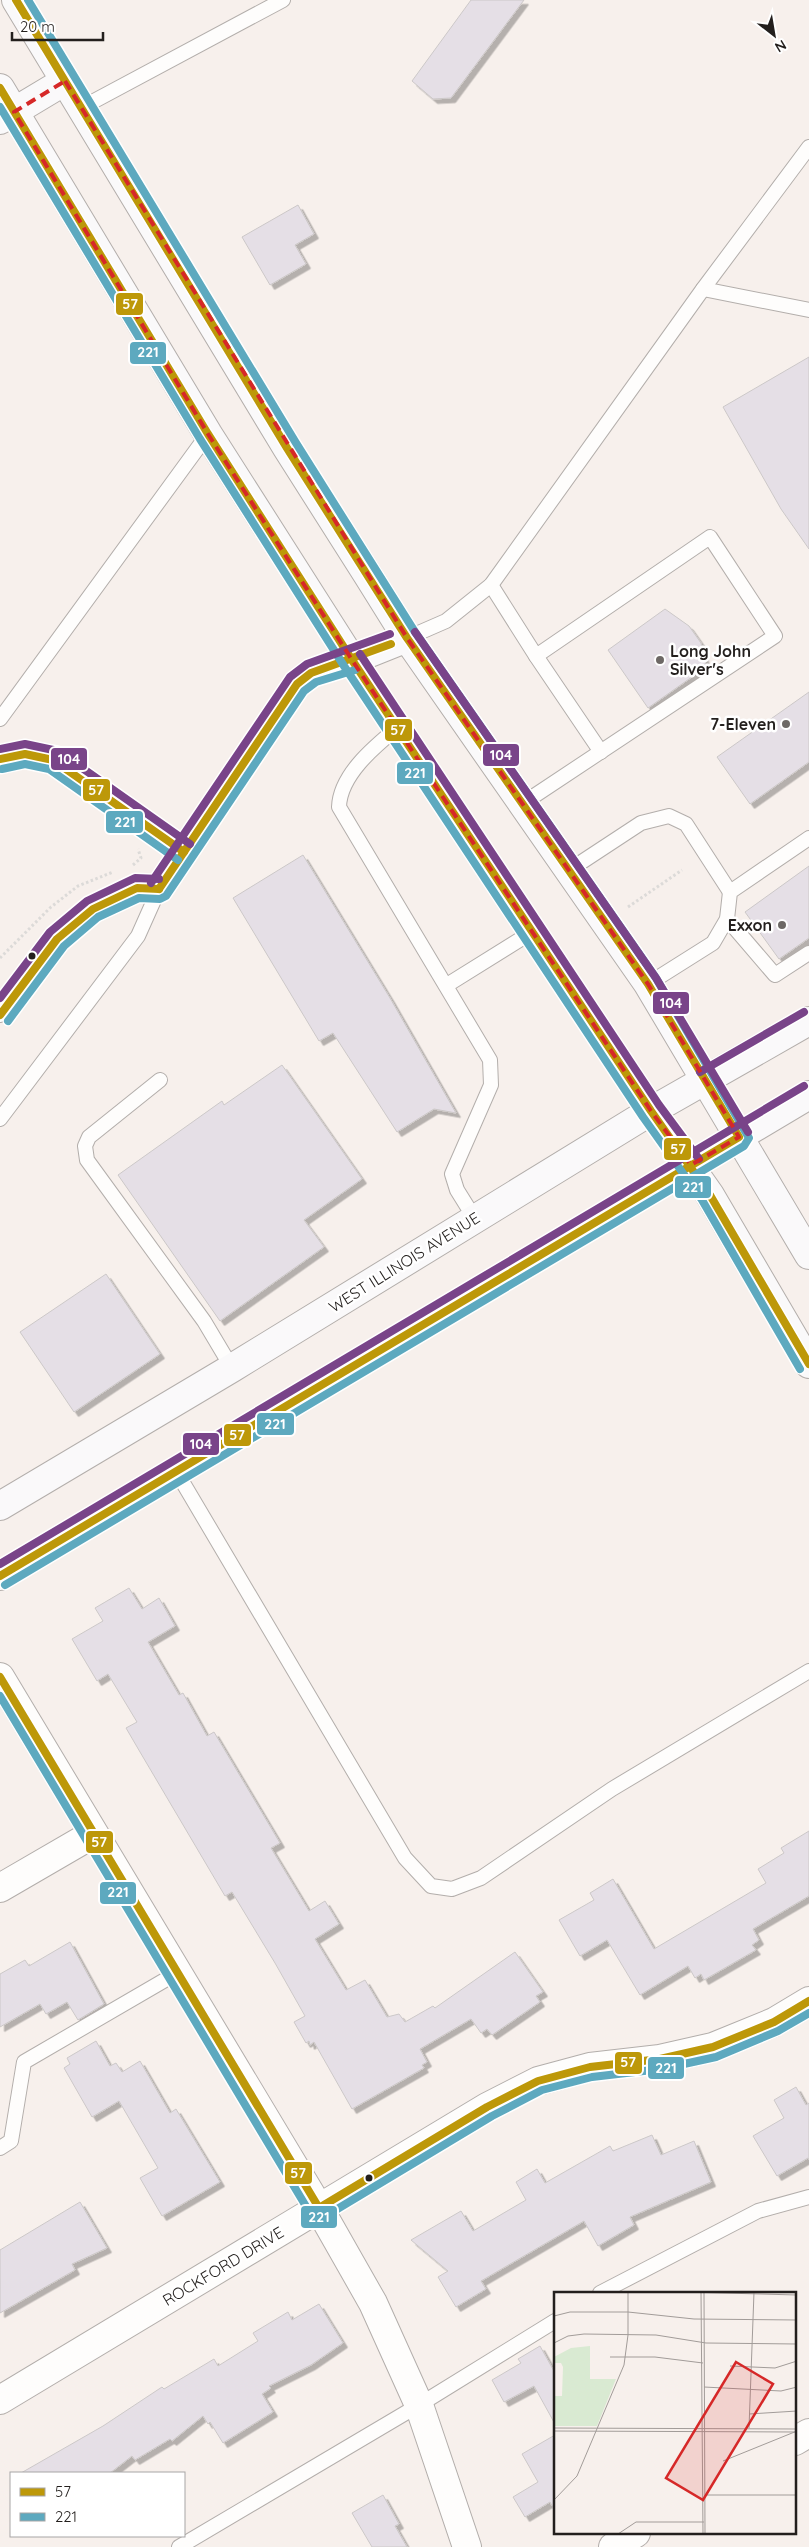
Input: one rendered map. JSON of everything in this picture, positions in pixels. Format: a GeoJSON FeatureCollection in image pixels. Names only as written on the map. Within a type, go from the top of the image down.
{"type":"FeatureCollection","features":[{"type":"Feature","properties":{"kind":"main road"},"geometry":{"type":"LineString","coordinates":[[16,0],[287,448],[407,638],[648,984],[809,1255]]}},
{"type":"Feature","properties":{"kind":"main road"},"geometry":{"type":"LineString","coordinates":[[7,116],[66,81]]}},
{"type":"Feature","properties":{"kind":"main road"},"geometry":{"type":"LineString","coordinates":[[0,88],[7,116],[208,434],[352,660],[651,1111],[691,1165],[809,1364]]}},
{"type":"Feature","properties":{"kind":"main road"},"geometry":{"type":"LineString","coordinates":[[352,660],[407,638]]}},
{"type":"Feature","properties":{"kind":"main road","name":"WEST ILLINOIS AVENUE"},"geometry":{"type":"LineString","coordinates":[[0,1506],[232,1368],[651,1111],[809,1021]]}},
{"type":"Feature","properties":{"kind":"main road"},"geometry":{"type":"LineString","coordinates":[[0,1576],[809,1095]]}},
{"type":"Feature","properties":{"kind":"street"},"geometry":{"type":"LineString","coordinates":[[0,1677],[319,2208],[373,2303],[419,2406],[467,2547]]}},
{"type":"Feature","properties":{"kind":"street"},"geometry":{"type":"LineString","coordinates":[[0,1888],[93,1834]]}},
{"type":"Feature","properties":{"kind":"street","name":"ROCKFORD DRIVE"},"geometry":{"type":"LineString","coordinates":[[0,2400],[487,2107],[538,2081],[590,2067],[660,2059],[713,2047],[774,2022],[809,2001]]}},
{"type":"Feature","properties":{"kind":"street"},"geometry":{"type":"LineString","coordinates":[[796,2439],[809,2432]]}},
{"type":"Feature","properties":{"kind":"street"},"geometry":{"type":"LineString","coordinates":[[613,2547],[634,2534]]}},
{"type":"Feature","properties":{"kind":"lane"},"geometry":{"type":"LineString","coordinates":[[81,108],[283,0]]}},
{"type":"Feature","properties":{"kind":"lane"},"geometry":{"type":"LineString","coordinates":[[407,638],[446,620],[491,585],[703,289],[809,147]]}},
{"type":"Feature","properties":{"kind":"lane"},"geometry":{"type":"LineString","coordinates":[[703,289],[809,310]]}},
{"type":"Feature","properties":{"kind":"lane"},"geometry":{"type":"LineString","coordinates":[[0,719],[208,434]]}},
{"type":"Feature","properties":{"kind":"lane"},"geometry":{"type":"LineString","coordinates":[[522,804],[775,636],[710,537],[536,656]]}},
{"type":"Feature","properties":{"kind":"lane"},"geometry":{"type":"LineString","coordinates":[[491,585],[601,752]]}},
{"type":"Feature","properties":{"kind":"lane"},"geometry":{"type":"LineString","coordinates":[[0,1119],[138,936],[159,888],[297,684],[310,673],[352,660]]}},
{"type":"Feature","properties":{"kind":"lane"},"geometry":{"type":"LineString","coordinates":[[397,728],[366,753],[339,794],[338,807],[447,985],[490,1060],[491,1085],[452,1174],[457,1190],[475,1219]]}},
{"type":"Feature","properties":{"kind":"lane"},"geometry":{"type":"LineString","coordinates":[[0,759],[25,754],[53,760],[184,852]]}},
{"type":"Feature","properties":{"kind":"lane"},"geometry":{"type":"LineString","coordinates":[[568,871],[642,823],[669,816],[686,824],[730,892],[727,919],[713,943],[648,984]]}},
{"type":"Feature","properties":{"kind":"lane"},"geometry":{"type":"LineString","coordinates":[[730,892],[809,838]]}},
{"type":"Feature","properties":{"kind":"lane"},"geometry":{"type":"LineString","coordinates":[[0,1015],[57,939],[93,909],[137,888],[159,888]]}},
{"type":"Feature","properties":{"kind":"lane"},"geometry":{"type":"LineString","coordinates":[[727,919],[776,975],[809,953]]}},
{"type":"Feature","properties":{"kind":"lane"},"geometry":{"type":"LineString","coordinates":[[447,985],[532,932]]}},
{"type":"Feature","properties":{"kind":"lane"},"geometry":{"type":"LineString","coordinates":[[160,1080],[89,1137],[85,1146],[87,1160],[204,1322],[232,1368]]}},
{"type":"Feature","properties":{"kind":"lane"},"geometry":{"type":"LineString","coordinates":[[176,1471],[405,1858],[431,1886],[452,1889],[481,1878],[612,1789],[809,1671]]}},
{"type":"Feature","properties":{"kind":"lane"},"geometry":{"type":"LineString","coordinates":[[0,2148],[11,2141],[24,2062],[177,1973]]}},
{"type":"Feature","properties":{"kind":"lane"},"geometry":{"type":"LineString","coordinates":[[602,2292],[758,2211],[809,2197]]}},
{"type":"Feature","properties":{"kind":"lane"},"geometry":{"type":"LineString","coordinates":[[179,2547],[419,2406],[554,2322]]}},
{"type":"Feature","properties":{"kind":"path"},"geometry":{"type":"LineString","coordinates":[[626,909],[682,870]]}},
{"type":"Feature","properties":{"kind":"path"},"geometry":{"type":"LineString","coordinates":[[0,958],[10,949]]}},
{"type":"Feature","properties":{"kind":"highlighted area"},"geometry":{"type":"Polygon","coordinates":[[[65,81],[407,638],[648,984],[739,1137],[691,1165],[651,1111],[352,660],[208,434],[14,112],[65,81]]]}},
{"type":"Feature","properties":{"kind":"building"},"geometry":{"type":"Polygon","coordinates":[[[471,0],[524,0],[451,98],[433,99],[412,81],[471,0]]]}},
{"type":"Feature","properties":{"kind":"building"},"geometry":{"type":"Polygon","coordinates":[[[298,205],[314,234],[295,245],[306,264],[270,285],[242,237],[298,205]]]}},
{"type":"Feature","properties":{"kind":"building"},"geometry":{"type":"Polygon","coordinates":[[[809,357],[809,549],[781,509],[723,407],[809,357]]]}},
{"type":"Feature","properties":{"kind":"building","name":"Long John Silver's"},"geometry":{"type":"Polygon","coordinates":[[[665,609],[689,626],[701,643],[706,667],[648,708],[608,650],[665,609]]]}},
{"type":"Feature","properties":{"kind":"building","name":"7-Eleven"},"geometry":{"type":"Polygon","coordinates":[[[809,692],[809,762],[750,804],[717,757],[809,692]]]}},
{"type":"Feature","properties":{"kind":"building"},"geometry":{"type":"Polygon","coordinates":[[[303,855],[390,998],[456,1113],[434,1109],[397,1132],[333,1033],[319,1041],[233,898],[303,855]]]}},
{"type":"Feature","properties":{"kind":"building","name":"Exxon"},"geometry":{"type":"Polygon","coordinates":[[[809,866],[809,938],[779,959],[745,912],[809,866]]]}},
{"type":"Feature","properties":{"kind":"building"},"geometry":{"type":"Polygon","coordinates":[[[282,1065],[362,1179],[304,1220],[324,1247],[220,1321],[118,1175],[222,1101],[224,1105],[282,1065]]]}},
{"type":"Feature","properties":{"kind":"building"},"geometry":{"type":"Polygon","coordinates":[[[106,1274],[160,1354],[74,1412],[20,1332],[106,1274]]]}},
{"type":"Feature","properties":{"kind":"building"},"geometry":{"type":"Polygon","coordinates":[[[129,1588],[142,1609],[159,1598],[175,1626],[148,1642],[179,1695],[183,1693],[207,1736],[214,1732],[280,1843],[271,1848],[309,1911],[325,1901],[339,1924],[315,1939],[346,1990],[365,1980],[387,2017],[399,2014],[405,2022],[433,2006],[435,2008],[515,1952],[543,1992],[536,1996],[540,2002],[492,2035],[487,2029],[481,2033],[471,2019],[420,2049],[427,2062],[422,2065],[424,2068],[352,2109],[314,2042],[310,2045],[309,2041],[306,2043],[294,2022],[305,2016],[275,1963],[232,1892],[225,1896],[126,1728],[137,1722],[108,1674],[97,1681],[72,1639],[103,1621],[95,1608],[129,1588]]]}},
{"type":"Feature","properties":{"kind":"building"},"geometry":{"type":"Polygon","coordinates":[[[809,1831],[809,1896],[753,1929],[759,1940],[752,1945],[756,1950],[704,1980],[701,1974],[695,1978],[688,1966],[640,1995],[607,1940],[580,1956],[559,1920],[594,1900],[590,1893],[613,1879],[654,1949],[766,1883],[758,1869],[784,1853],[781,1848],[809,1831]]]}},
{"type":"Feature","properties":{"kind":"building"},"geometry":{"type":"Polygon","coordinates":[[[70,1942],[104,2004],[78,2020],[67,2002],[46,2014],[40,2004],[0,2027],[0,1974],[25,1960],[29,1966],[70,1942]]]}},
{"type":"Feature","properties":{"kind":"building"},"geometry":{"type":"Polygon","coordinates":[[[96,2041],[110,2066],[116,2063],[122,2072],[140,2061],[170,2113],[176,2109],[220,2182],[162,2216],[140,2178],[158,2168],[119,2101],[92,2117],[64,2068],[70,2064],[67,2058],[96,2041]]]}},
{"type":"Feature","properties":{"kind":"building"},"geometry":{"type":"Polygon","coordinates":[[[796,2087],[806,2105],[809,2103],[809,2160],[808,2158],[777,2176],[753,2136],[784,2118],[774,2100],[796,2087]]]}},
{"type":"Feature","properties":{"kind":"building"},"geometry":{"type":"Polygon","coordinates":[[[652,2135],[661,2155],[694,2141],[711,2182],[630,2217],[634,2225],[598,2246],[584,2221],[481,2281],[486,2289],[456,2307],[438,2277],[448,2271],[411,2240],[461,2211],[473,2231],[526,2200],[516,2182],[537,2169],[545,2183],[610,2146],[613,2151],[652,2135]]]}},
{"type":"Feature","properties":{"kind":"building"},"geometry":{"type":"Polygon","coordinates":[[[80,2202],[107,2248],[72,2264],[75,2270],[0,2313],[0,2250],[80,2202]]]}},
{"type":"Feature","properties":{"kind":"building"},"geometry":{"type":"Polygon","coordinates":[[[319,2304],[343,2343],[311,2365],[269,2386],[271,2388],[262,2394],[273,2412],[223,2443],[210,2422],[208,2424],[203,2416],[172,2441],[170,2439],[135,2460],[132,2456],[111,2472],[23,2472],[103,2426],[162,2387],[164,2389],[214,2359],[218,2366],[258,2341],[253,2333],[288,2312],[292,2320],[319,2304]]]}},
{"type":"Feature","properties":{"kind":"building"},"geometry":{"type":"Polygon","coordinates":[[[540,2346],[554,2371],[554,2422],[534,2386],[504,2402],[492,2380],[521,2363],[518,2359],[540,2346]]]}},
{"type":"Feature","properties":{"kind":"building"},"geometry":{"type":"Polygon","coordinates":[[[554,2436],[554,2509],[550,2502],[525,2517],[513,2497],[538,2482],[522,2454],[554,2436]]]}},
{"type":"Feature","properties":{"kind":"building"},"geometry":{"type":"Polygon","coordinates":[[[383,2495],[399,2524],[395,2526],[407,2547],[372,2547],[352,2513],[383,2495]]]}},
{"type":"Feature","properties":{"kind":"transit line","name":"57"},"geometry":{"type":"LineString","coordinates":[[0,1576],[739,1137],[648,984],[407,638],[287,448],[16,0]]}},
{"type":"Feature","properties":{"kind":"transit line","name":"221"},"geometry":{"type":"LineString","coordinates":[[5,1585],[744,1146],[749,1138],[656,978],[415,632],[296,443],[28,0]]}},
{"type":"Feature","properties":{"kind":"transit line","name":"57"},"geometry":{"type":"LineString","coordinates":[[0,88],[208,434],[352,660],[651,1111],[710,1195],[809,1364]]}},
{"type":"Feature","properties":{"kind":"transit line","name":"221"},"geometry":{"type":"LineString","coordinates":[[0,107],[200,439],[344,666],[643,1117],[702,1200],[800,1369]]}},
{"type":"Feature","properties":{"kind":"transit line","name":"104"},"geometry":{"type":"LineString","coordinates":[[415,632],[656,978],[748,1132]]}},
{"type":"Feature","properties":{"kind":"transit line","name":"104"},"geometry":{"type":"LineString","coordinates":[[151,883],[290,677],[307,664],[390,634]]}},
{"type":"Feature","properties":{"kind":"transit line","name":"57"},"geometry":{"type":"LineString","coordinates":[[159,889],[297,684],[311,673],[391,644]]}},
{"type":"Feature","properties":{"kind":"transit line","name":"104"},"geometry":{"type":"LineString","coordinates":[[360,654],[659,1105],[699,1159]]}},
{"type":"Feature","properties":{"kind":"transit line","name":"221"},"geometry":{"type":"LineString","coordinates":[[8,1021],[64,946],[98,917],[139,898],[160,899],[166,896],[304,691],[316,682],[355,670]]}},
{"type":"Feature","properties":{"kind":"transit line","name":"104"},"geometry":{"type":"LineString","coordinates":[[0,749],[25,744],[58,751],[190,844]]}},
{"type":"Feature","properties":{"kind":"transit line","name":"57"},"geometry":{"type":"LineString","coordinates":[[0,759],[25,754],[53,760],[184,852]]}},
{"type":"Feature","properties":{"kind":"transit line","name":"221"},"geometry":{"type":"LineString","coordinates":[[2,769],[25,764],[49,769],[178,860]]}},
{"type":"Feature","properties":{"kind":"transit line","name":"104"},"geometry":{"type":"LineString","coordinates":[[0,998],[50,932],[87,901],[135,878],[159,879]]}},
{"type":"Feature","properties":{"kind":"transit line","name":"57"},"geometry":{"type":"LineString","coordinates":[[0,1015],[57,939],[93,909],[137,888],[159,889]]}},
{"type":"Feature","properties":{"kind":"transit line","name":"104"},"geometry":{"type":"LineString","coordinates":[[700,1072],[804,1012]]}},
{"type":"Feature","properties":{"kind":"transit line","name":"104"},"geometry":{"type":"LineString","coordinates":[[0,1564],[804,1086]]}},
{"type":"Feature","properties":{"kind":"transit line","name":"57"},"geometry":{"type":"LineString","coordinates":[[0,1677],[319,2208],[487,2107],[538,2081],[590,2067],[660,2059],[713,2047],[774,2022],[809,2001]]}},
{"type":"Feature","properties":{"kind":"transit line","name":"221"},"geometry":{"type":"LineString","coordinates":[[0,1696],[310,2213],[316,2217],[324,2217],[492,2116],[542,2090],[592,2077],[661,2069],[716,2057],[778,2031],[809,2013]]}},
{"type":"Feature","properties":{"kind":"place","name":"Long John Silver's"},"geometry":{"type":"Point","coordinates":[660,660]}},
{"type":"Feature","properties":{"kind":"place","name":"7-Eleven"},"geometry":{"type":"Point","coordinates":[786,724]}},
{"type":"Feature","properties":{"kind":"place","name":"Exxon"},"geometry":{"type":"Point","coordinates":[782,925]}}]}
